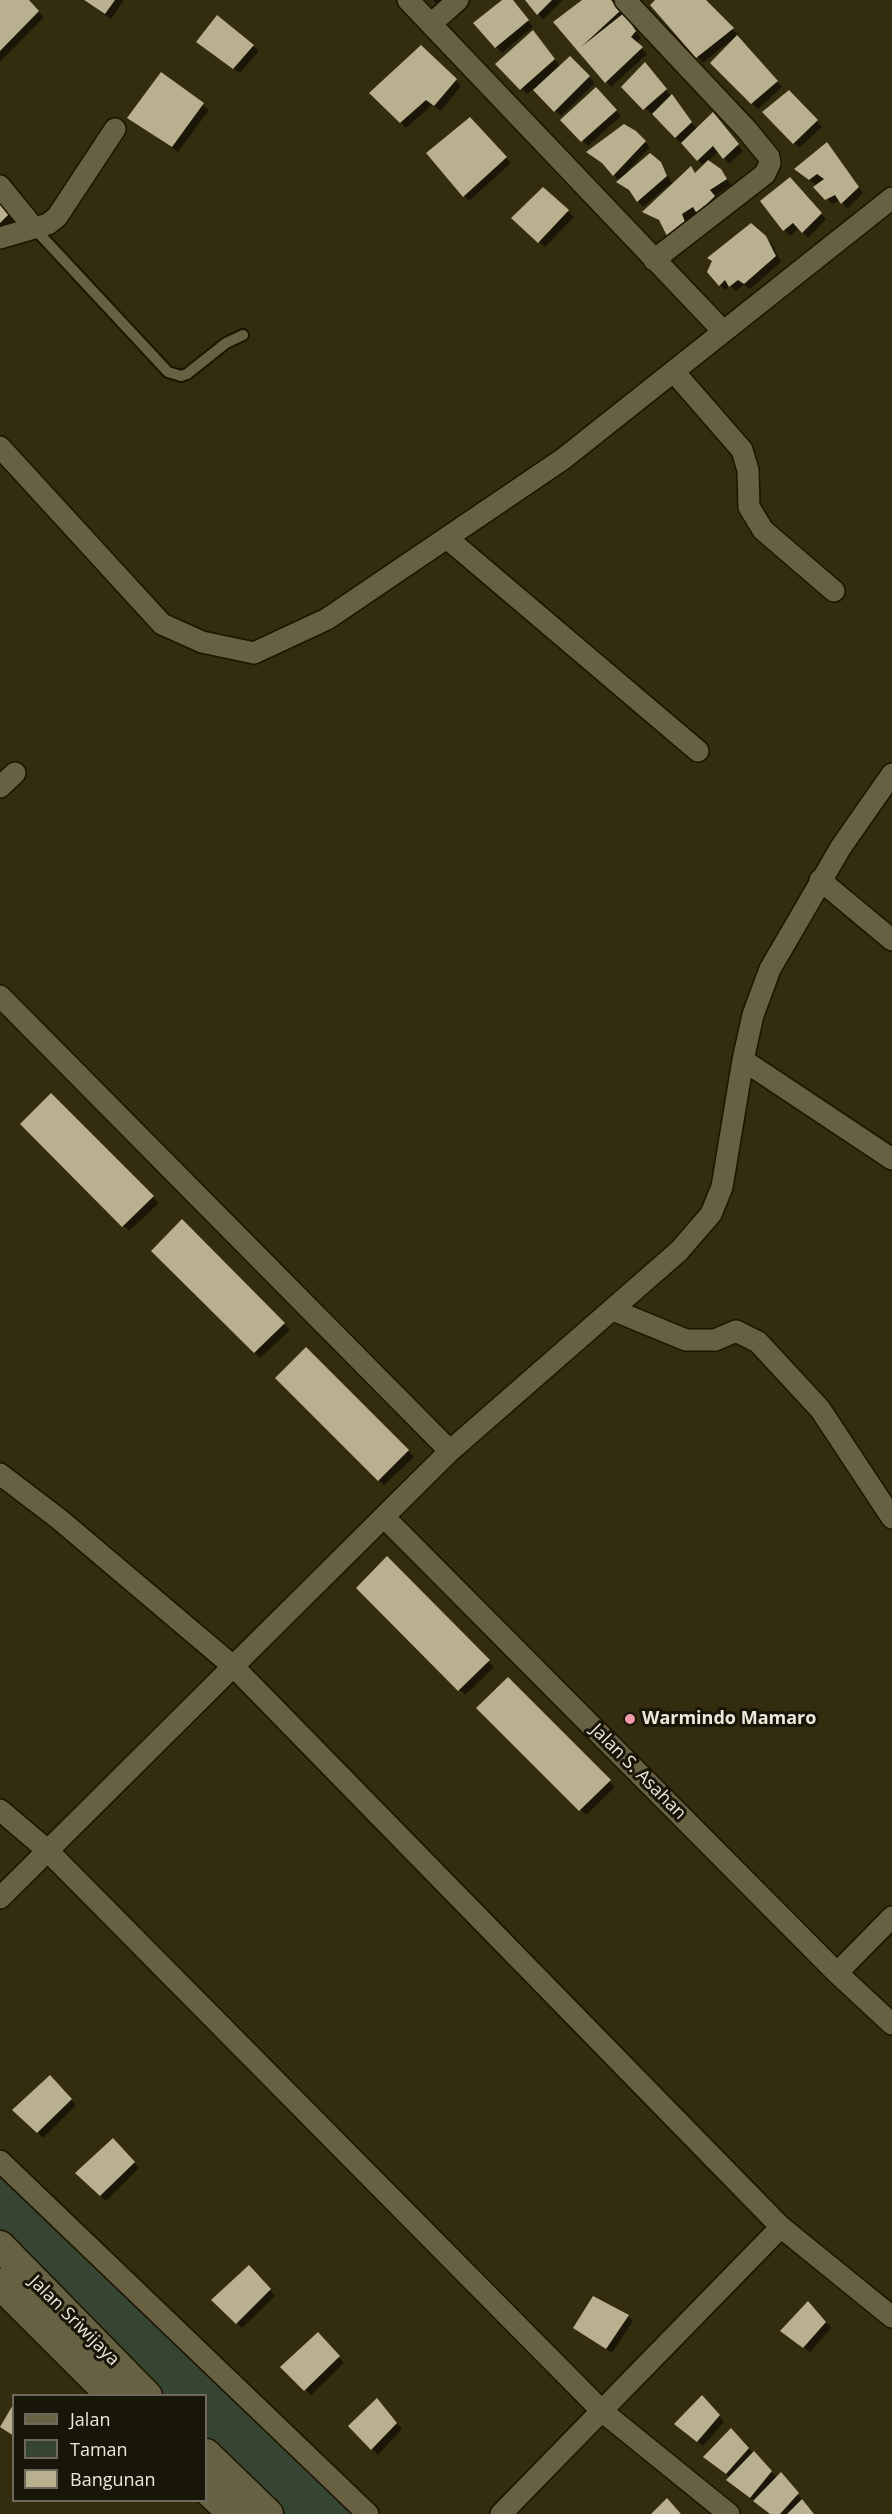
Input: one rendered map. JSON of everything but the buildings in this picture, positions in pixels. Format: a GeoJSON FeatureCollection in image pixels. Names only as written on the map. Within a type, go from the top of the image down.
{"type":"FeatureCollection","features":[{"type":"Feature","properties":{"kind":"main road","name":"Jalan Sriwijaya"},"geometry":{"type":"LineString","coordinates":[[0,2246],[145,2394]]}},
{"type":"Feature","properties":{"kind":"main road","name":"Jalan Sriwijaya"},"geometry":{"type":"LineString","coordinates":[[0,2284],[110,2394]]}},
{"type":"Feature","properties":{"kind":"main road"},"geometry":{"type":"LineString","coordinates":[[207,2455],[268,2514]]}},
{"type":"Feature","properties":{"kind":"main road"},"geometry":{"type":"LineString","coordinates":[[207,2489],[233,2514]]}},
{"type":"Feature","properties":{"kind":"street"},"geometry":{"type":"LineString","coordinates":[[408,0],[723,331]]}},
{"type":"Feature","properties":{"kind":"street"},"geometry":{"type":"LineString","coordinates":[[431,24],[458,0]]}},
{"type":"Feature","properties":{"kind":"street"},"geometry":{"type":"LineString","coordinates":[[625,0],[747,130],[769,158],[770,163],[765,174],[654,260]]}},
{"type":"Feature","properties":{"kind":"street"},"geometry":{"type":"LineString","coordinates":[[0,238],[48,224],[57,217],[115,129]]}},
{"type":"Feature","properties":{"kind":"street"},"geometry":{"type":"LineString","coordinates":[[0,186],[34,228]]}},
{"type":"Feature","properties":{"kind":"street"},"geometry":{"type":"LineString","coordinates":[[0,447],[162,624],[186,636],[232,651],[254,653],[327,619],[563,459],[675,373],[723,331],[892,198]]}},
{"type":"Feature","properties":{"kind":"street"},"geometry":{"type":"LineString","coordinates":[[675,373],[742,450],[748,470],[749,507],[763,530],[834,591]]}},
{"type":"Feature","properties":{"kind":"street"},"geometry":{"type":"LineString","coordinates":[[447,538],[698,751]]}},
{"type":"Feature","properties":{"kind":"street"},"geometry":{"type":"LineString","coordinates":[[0,1898],[450,1451],[679,1251],[711,1214],[717,1201],[753,1015],[770,969],[840,847],[892,774]]}},
{"type":"Feature","properties":{"kind":"street"},"geometry":{"type":"LineString","coordinates":[[820,880],[892,940]]}},
{"type":"Feature","properties":{"kind":"street"},"geometry":{"type":"LineString","coordinates":[[0,996],[450,1451]]}},
{"type":"Feature","properties":{"kind":"street"},"geometry":{"type":"LineString","coordinates":[[743,1060],[892,1159]]}},
{"type":"Feature","properties":{"kind":"street"},"geometry":{"type":"LineString","coordinates":[[613,1310],[686,1340],[715,1340],[736,1331],[758,1342],[820,1409],[892,1518]]}},
{"type":"Feature","properties":{"kind":"street"},"geometry":{"type":"LineString","coordinates":[[0,1474],[59,1519],[234,1667],[781,2227],[892,2317]]}},
{"type":"Feature","properties":{"kind":"street","name":"Jalan S. Asahan"},"geometry":{"type":"LineString","coordinates":[[385,1518],[837,1973],[892,2024]]}},
{"type":"Feature","properties":{"kind":"street"},"geometry":{"type":"LineString","coordinates":[[0,1810],[47,1850],[603,2412],[729,2514]]}},
{"type":"Feature","properties":{"kind":"street"},"geometry":{"type":"LineString","coordinates":[[837,1973],[892,1917]]}},
{"type":"Feature","properties":{"kind":"street"},"geometry":{"type":"LineString","coordinates":[[0,2161],[368,2514]]}},
{"type":"Feature","properties":{"kind":"street"},"geometry":{"type":"LineString","coordinates":[[501,2514],[781,2227]]}},
{"type":"Feature","properties":{"kind":"lane"},"geometry":{"type":"LineString","coordinates":[[34,228],[168,372],[181,376],[187,374],[226,343],[243,335]]}},
{"type":"Feature","properties":{"kind":"green space"},"geometry":{"type":"Polygon","coordinates":[[[0,2164],[364,2514],[270,2514],[207,2452],[207,2394],[149,2394],[0,2244],[0,2164]]]}},
{"type":"Feature","properties":{"kind":"place","name":"Warmindo Mamaro"},"geometry":{"type":"Point","coordinates":[630,1719]}}]}
